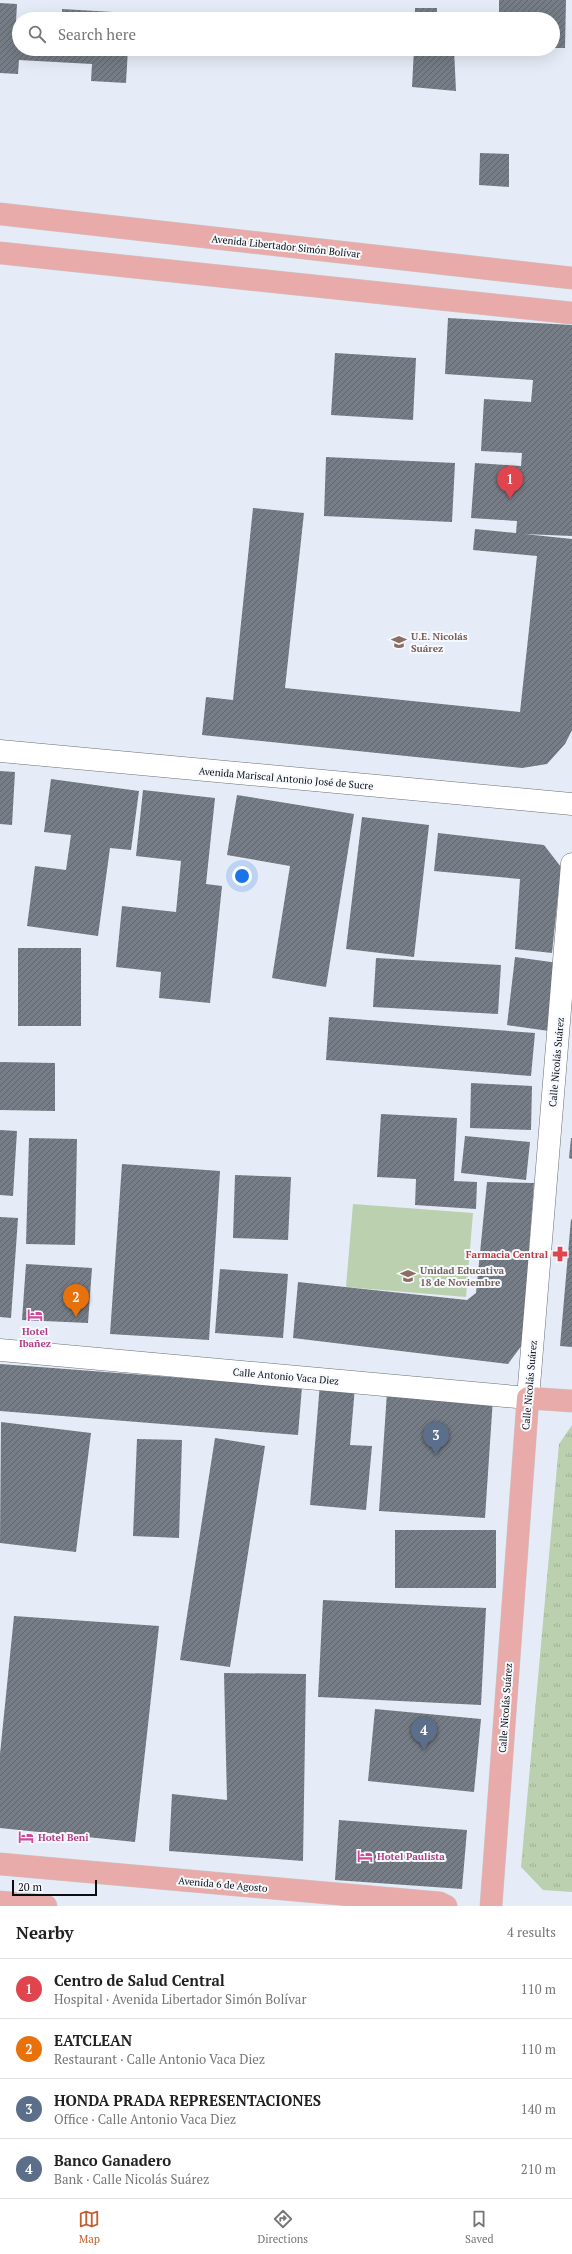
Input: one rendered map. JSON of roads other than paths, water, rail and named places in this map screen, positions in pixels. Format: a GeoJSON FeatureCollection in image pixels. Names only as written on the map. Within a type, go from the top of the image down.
{"type":"FeatureCollection","features":[{"type":"Feature","properties":{"kind":"main road","name":"Avenida Libertador Simón Bolívar"},"geometry":{"type":"LineString","coordinates":[[0,214],[572,278]]}},
{"type":"Feature","properties":{"kind":"main road"},"geometry":{"type":"LineString","coordinates":[[0,253],[572,313]]}},
{"type":"Feature","properties":{"kind":"main road","name":"Calle Antonio Vaca Diez"},"geometry":{"type":"LineString","coordinates":[[528,1398],[572,1401]]}},
{"type":"Feature","properties":{"kind":"main road","name":"Calle Nicolás Suárez"},"geometry":{"type":"LineString","coordinates":[[490,1906],[528,1398]]}},
{"type":"Feature","properties":{"kind":"main road","name":"Avenida 6 de Agosto"},"geometry":{"type":"LineString","coordinates":[[0,1864],[440,1903],[446,1906]]}},
{"type":"Feature","properties":{"kind":"main road"},"geometry":{"type":"LineString","coordinates":[[0,1902],[46,1906]]}},
{"type":"Feature","properties":{"kind":"street","name":"Avenida Mariscal Antonio José de Sucre"},"geometry":{"type":"LineString","coordinates":[[0,751],[572,804]]}},
{"type":"Feature","properties":{"kind":"street","name":"Calle Nicolás Suárez"},"geometry":{"type":"LineString","coordinates":[[528,1398],[572,864]]}},
{"type":"Feature","properties":{"kind":"street","name":"Calle Antonio Vaca Diez"},"geometry":{"type":"LineString","coordinates":[[0,1350],[528,1398]]}},
{"type":"Feature","properties":{"kind":"place","name":"Centro de Salud Central"},"geometry":{"type":"Point","coordinates":[510,499]}},
{"type":"Feature","properties":{"kind":"place","name":"U.E. Nicolás Suárez"},"geometry":{"type":"Point","coordinates":[399,642]}},
{"type":"Feature","properties":{"kind":"place","name":"Farmacia Central"},"geometry":{"type":"Point","coordinates":[560,1254]}},
{"type":"Feature","properties":{"kind":"place","name":"Unidad Educativa 18 de Noviembre"},"geometry":{"type":"Point","coordinates":[408,1276]}},
{"type":"Feature","properties":{"kind":"place","name":"Hotel Ibañez"},"geometry":{"type":"Point","coordinates":[35,1315]}},
{"type":"Feature","properties":{"kind":"place","name":"EATCLEAN"},"geometry":{"type":"Point","coordinates":[76,1317]}},
{"type":"Feature","properties":{"kind":"place","name":"HONDA PRADA REPRESENTACIONES"},"geometry":{"type":"Point","coordinates":[436,1455]}},
{"type":"Feature","properties":{"kind":"place","name":"Banco Ganadero"},"geometry":{"type":"Point","coordinates":[424,1750]}},
{"type":"Feature","properties":{"kind":"place","name":"Hotel Beni"},"geometry":{"type":"Point","coordinates":[26,1837]}},
{"type":"Feature","properties":{"kind":"place","name":"Hotel Paulista"},"geometry":{"type":"Point","coordinates":[365,1856]}}]}
